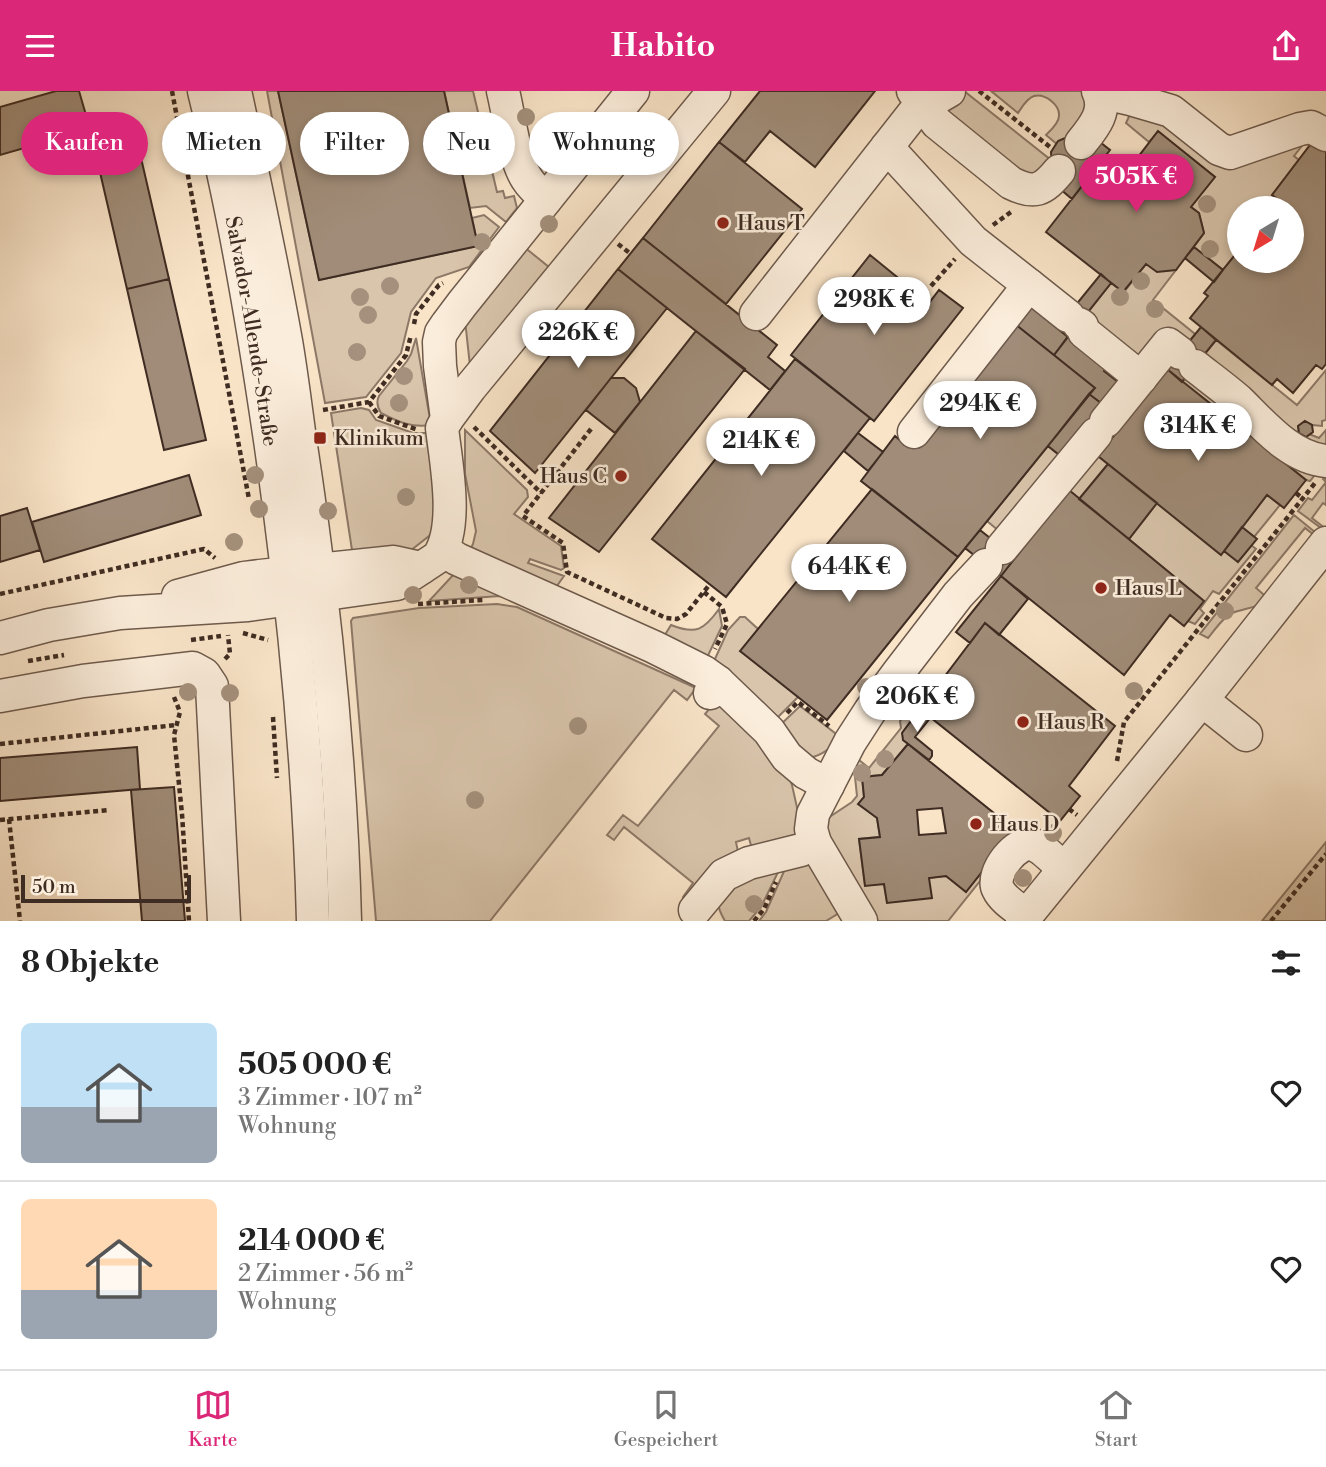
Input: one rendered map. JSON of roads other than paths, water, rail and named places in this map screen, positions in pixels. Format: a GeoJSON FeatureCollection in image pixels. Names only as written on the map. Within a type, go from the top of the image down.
{"type":"FeatureCollection","features":[{"type":"Feature","properties":{"kind":"street","name":"Salvador-Allende-Straße"},"geometry":{"type":"LineString","coordinates":[[204,91],[232,215],[255,342],[281,517],[296,588],[297,656],[307,786],[313,921]]}},
{"type":"Feature","properties":{"kind":"street","name":"Salvador-Allende-Straße"},"geometry":{"type":"LineString","coordinates":[[235,91],[262,213],[286,342],[311,509],[296,588],[327,651],[338,783],[345,921]]}},
{"type":"Feature","properties":{"kind":"street"},"geometry":{"type":"LineString","coordinates":[[503,91],[519,164],[526,178],[546,199]]}},
{"type":"Feature","properties":{"kind":"street"},"geometry":{"type":"LineString","coordinates":[[0,638],[49,625],[120,613],[244,577],[296,588],[397,585],[432,559],[449,530],[450,506],[448,419],[440,366],[441,333],[633,91]]}},
{"type":"Feature","properties":{"kind":"street"},"geometry":{"type":"LineString","coordinates":[[448,419],[470,387],[713,91]]}},
{"type":"Feature","properties":{"kind":"street"},"geometry":{"type":"LineString","coordinates":[[929,96],[937,123],[1011,183],[1032,190],[1048,184],[1064,154],[1094,126],[1102,104],[1099,93],[1171,111],[1219,149],[1230,153],[1300,129],[1311,127],[1326,135]]}},
{"type":"Feature","properties":{"kind":"street"},"geometry":{"type":"LineString","coordinates":[[756,314],[929,96]]}},
{"type":"Feature","properties":{"kind":"street"},"geometry":{"type":"LineString","coordinates":[[887,147],[973,241],[1082,326],[1084,333],[1141,378]]}},
{"type":"Feature","properties":{"kind":"street"},"geometry":{"type":"LineString","coordinates":[[914,432],[1029,285]]}},
{"type":"Feature","properties":{"kind":"street"},"geometry":{"type":"LineString","coordinates":[[861,921],[815,843],[810,829],[850,742],[870,711],[958,595],[994,557],[1168,344],[1236,398],[1278,439],[1299,452],[1322,461],[1322,470]]}},
{"type":"Feature","properties":{"kind":"street"},"geometry":{"type":"LineString","coordinates":[[1065,869],[1028,843],[1020,846],[1006,860],[998,870],[995,881],[998,890],[1034,916],[1065,869],[1326,543]]}},
{"type":"Feature","properties":{"kind":"street"},"geometry":{"type":"LineString","coordinates":[[432,559],[457,559],[654,647],[711,682],[769,731],[788,757],[806,773],[828,785]]}},
{"type":"Feature","properties":{"kind":"street"},"geometry":{"type":"LineString","coordinates":[[0,695],[170,670],[193,668],[204,674],[212,686],[224,921]]}},
{"type":"Feature","properties":{"kind":"street"},"geometry":{"type":"LineString","coordinates":[[1202,700],[1246,735]]}},
{"type":"Feature","properties":{"kind":"street"},"geometry":{"type":"LineString","coordinates":[[695,910],[724,875],[749,863],[801,850],[815,843]]}},
{"type":"Feature","properties":{"kind":"place","name":"Haus T"},"geometry":{"type":"Point","coordinates":[723,223]}},
{"type":"Feature","properties":{"kind":"place","name":"Klinikum"},"geometry":{"type":"Point","coordinates":[320,438]}},
{"type":"Feature","properties":{"kind":"place","name":"Haus C"},"geometry":{"type":"Point","coordinates":[621,476]}},
{"type":"Feature","properties":{"kind":"place","name":"Haus L"},"geometry":{"type":"Point","coordinates":[1101,588]}},
{"type":"Feature","properties":{"kind":"place","name":"Haus R"},"geometry":{"type":"Point","coordinates":[1023,722]}},
{"type":"Feature","properties":{"kind":"place","name":"Haus D"},"geometry":{"type":"Point","coordinates":[976,824]}}]}
